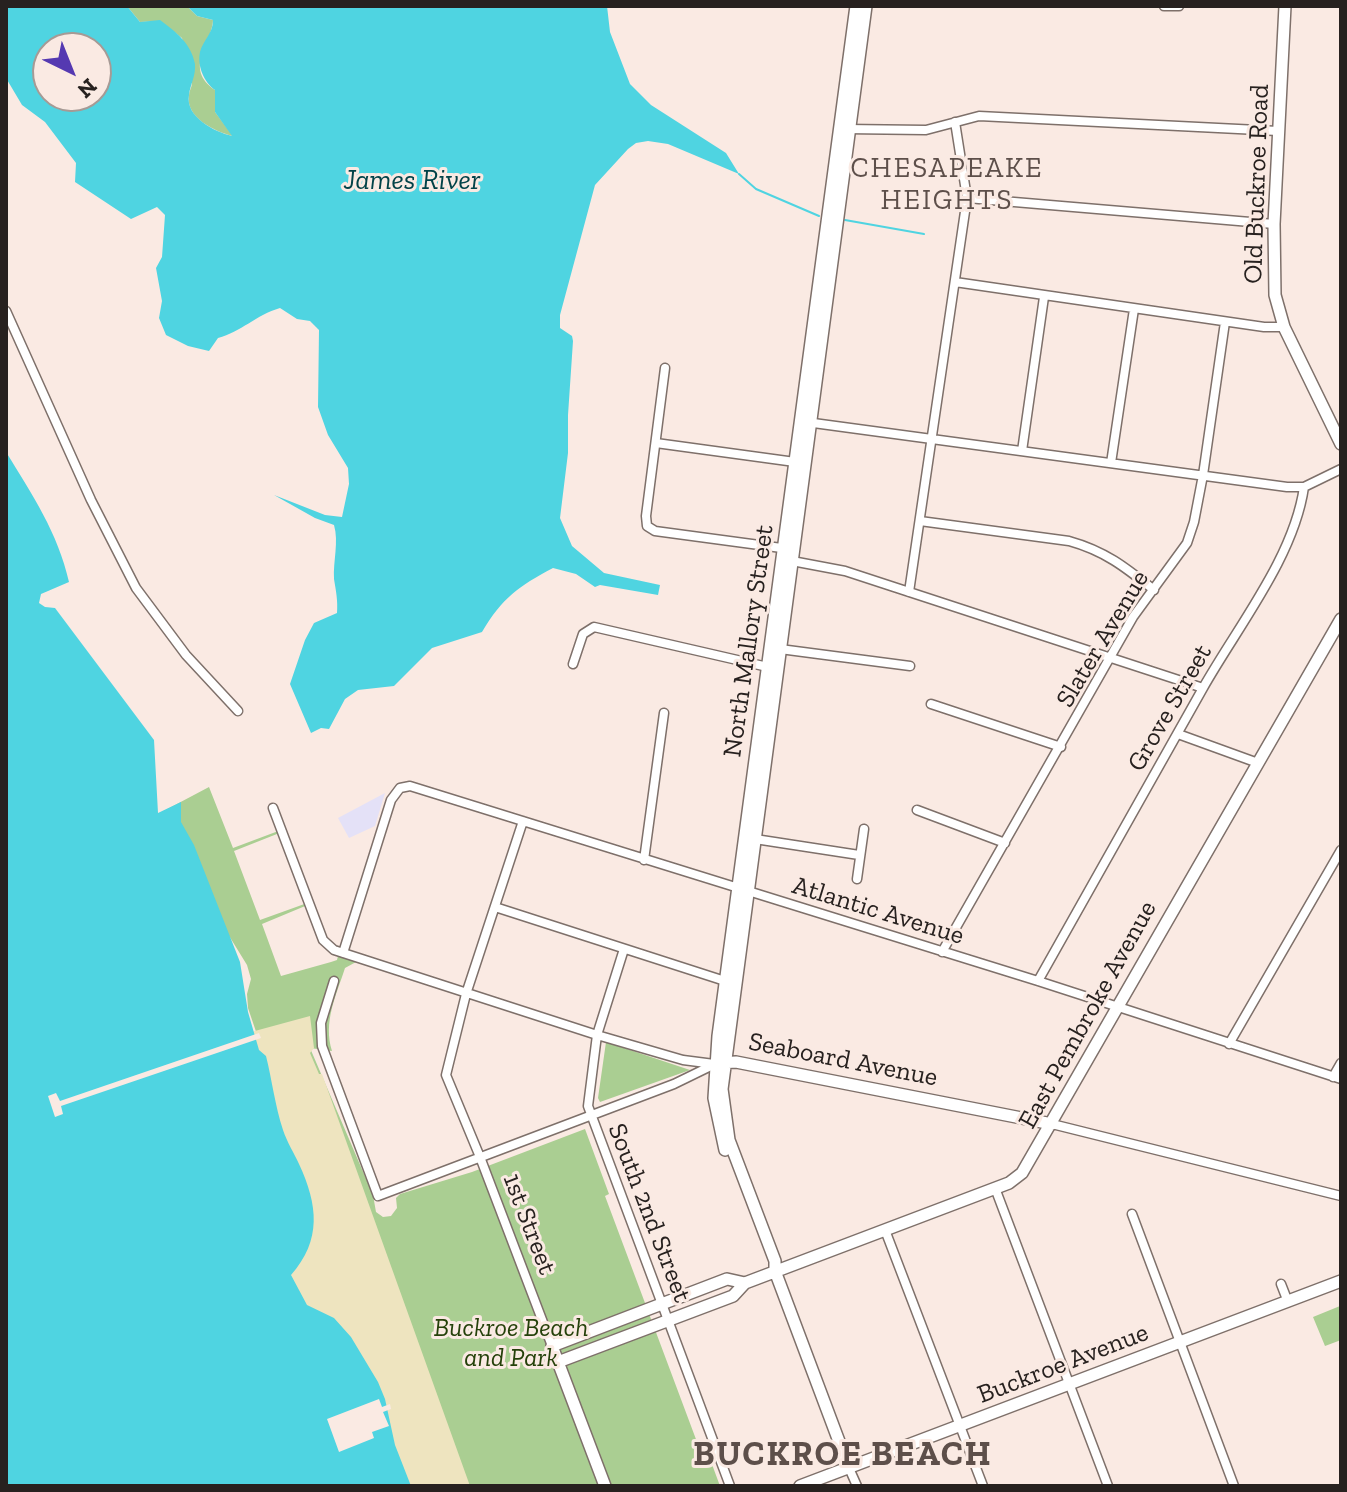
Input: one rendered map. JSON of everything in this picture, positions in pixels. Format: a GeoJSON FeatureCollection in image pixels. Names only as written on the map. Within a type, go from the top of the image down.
{"type":"FeatureCollection","features":[{"type":"Feature","properties":{"kind":"main road","name":"North Mallory Street"},"geometry":{"type":"LineString","coordinates":[[845,129],[856,6]]}},
{"type":"Feature","properties":{"kind":"main road","name":"North Mallory Street"},"geometry":{"type":"LineString","coordinates":[[720,1063],[845,129],[866,6]]}},
{"type":"Feature","properties":{"kind":"main road","name":"Old Buckroe Road"},"geometry":{"type":"LineString","coordinates":[[1285,6],[1274,224],[1274,286],[1284,327],[1341,444]]}},
{"type":"Feature","properties":{"kind":"main road","name":"North Mallory Street"},"geometry":{"type":"LineString","coordinates":[[805,422],[795,462],[780,649],[772,668],[755,839],[725,981],[720,1063],[729,1140],[849,1468]]}},
{"type":"Feature","properties":{"kind":"main road","name":"East Pembroke Avenue"},"geometry":{"type":"LineString","coordinates":[[558,1362],[733,1296],[745,1283],[775,1271],[1014,1181],[1052,1124],[1341,619]]}},
{"type":"Feature","properties":{"kind":"main road","name":"Seaboard Avenue"},"geometry":{"type":"LineString","coordinates":[[720,1063],[751,1064],[1052,1124]]}},
{"type":"Feature","properties":{"kind":"main road","name":"East Pembroke Avenue"},"geometry":{"type":"LineString","coordinates":[[552,1346],[727,1279],[745,1283]]}},
{"type":"Feature","properties":{"kind":"main road","name":"Buckroe Avenue"},"geometry":{"type":"LineString","coordinates":[[800,1486],[1341,1281]]}},
{"type":"Feature","properties":{"kind":"main road","name":"1st Street"},"geometry":{"type":"LineString","coordinates":[[552,1346],[605,1486]]}},
{"type":"Feature","properties":{"kind":"street"},"geometry":{"type":"LineString","coordinates":[[1164,6],[1179,6]]}},
{"type":"Feature","properties":{"kind":"street"},"geometry":{"type":"LineString","coordinates":[[845,129],[926,130],[979,116],[1278,131]]}},
{"type":"Feature","properties":{"kind":"street"},"geometry":{"type":"LineString","coordinates":[[909,592],[967,198],[955,122]]}},
{"type":"Feature","properties":{"kind":"street"},"geometry":{"type":"LineString","coordinates":[[967,198],[1274,224]]}},
{"type":"Feature","properties":{"kind":"street"},"geometry":{"type":"LineString","coordinates":[[955,282],[1225,322],[1284,327]]}},
{"type":"Feature","properties":{"kind":"street"},"geometry":{"type":"LineString","coordinates":[[1022,451],[1044,297]]}},
{"type":"Feature","properties":{"kind":"street"},"geometry":{"type":"LineString","coordinates":[[1111,463],[1134,309]]}},
{"type":"Feature","properties":{"kind":"street"},"geometry":{"type":"LineString","coordinates":[[6,311],[91,500],[136,588],[186,655],[238,711]]}},
{"type":"Feature","properties":{"kind":"street","name":"Slater Avenue"},"geometry":{"type":"LineString","coordinates":[[942,952],[1133,617],[1187,543],[1203,475],[1225,322]]}},
{"type":"Feature","properties":{"kind":"street"},"geometry":{"type":"LineString","coordinates":[[665,368],[646,516],[651,529],[789,553],[1203,688]]}},
{"type":"Feature","properties":{"kind":"street"},"geometry":{"type":"LineString","coordinates":[[805,422],[1304,487],[1341,469]]}},
{"type":"Feature","properties":{"kind":"street"},"geometry":{"type":"LineString","coordinates":[[656,443],[795,462]]}},
{"type":"Feature","properties":{"kind":"street","name":"Grove Street"},"geometry":{"type":"LineString","coordinates":[[1038,981],[1203,688],[1287,547],[1304,487]]}},
{"type":"Feature","properties":{"kind":"street"},"geometry":{"type":"LineString","coordinates":[[920,521],[1069,541],[1090,547],[1111,557],[1154,590]]}},
{"type":"Feature","properties":{"kind":"street"},"geometry":{"type":"LineString","coordinates":[[573,664],[583,634],[594,627],[772,668]]}},
{"type":"Feature","properties":{"kind":"street"},"geometry":{"type":"LineString","coordinates":[[780,649],[910,666]]}},
{"type":"Feature","properties":{"kind":"street"},"geometry":{"type":"LineString","coordinates":[[931,704],[1061,747]]}},
{"type":"Feature","properties":{"kind":"street"},"geometry":{"type":"LineString","coordinates":[[644,860],[664,713]]}},
{"type":"Feature","properties":{"kind":"street"},"geometry":{"type":"LineString","coordinates":[[1178,734],[1258,763]]}},
{"type":"Feature","properties":{"kind":"street","name":"Atlantic Avenue"},"geometry":{"type":"LineString","coordinates":[[343,953],[391,800],[402,786],[410,786],[1038,981],[1337,1078]]}},
{"type":"Feature","properties":{"kind":"street"},"geometry":{"type":"LineString","coordinates":[[273,808],[323,940],[330,948],[343,953]]}},
{"type":"Feature","properties":{"kind":"street"},"geometry":{"type":"LineString","coordinates":[[917,810],[1005,843]]}},
{"type":"Feature","properties":{"kind":"street","name":"1st Street"},"geometry":{"type":"LineString","coordinates":[[523,821],[466,994],[446,1075],[552,1346]]}},
{"type":"Feature","properties":{"kind":"street"},"geometry":{"type":"LineString","coordinates":[[857,879],[864,829]]}},
{"type":"Feature","properties":{"kind":"street"},"geometry":{"type":"LineString","coordinates":[[755,839],[859,855]]}},
{"type":"Feature","properties":{"kind":"street"},"geometry":{"type":"LineString","coordinates":[[1229,1044],[1341,850]]}},
{"type":"Feature","properties":{"kind":"street"},"geometry":{"type":"LineString","coordinates":[[495,907],[725,981]]}},
{"type":"Feature","properties":{"kind":"street","name":"South 2nd Street"},"geometry":{"type":"LineString","coordinates":[[624,949],[597,1035],[588,1106],[730,1486]]}},
{"type":"Feature","properties":{"kind":"street","name":"Seaboard Avenue"},"geometry":{"type":"LineString","coordinates":[[343,953],[597,1035],[683,1060],[720,1063]]}},
{"type":"Feature","properties":{"kind":"street"},"geometry":{"type":"LineString","coordinates":[[334,981],[321,1023],[322,1046],[378,1196],[694,1076],[720,1063]]}},
{"type":"Feature","properties":{"kind":"street"},"geometry":{"type":"LineString","coordinates":[[1337,1078],[1341,1063]]}},
{"type":"Feature","properties":{"kind":"street","name":"Seaboard Avenue"},"geometry":{"type":"LineString","coordinates":[[1052,1124],[1341,1196]]}},
{"type":"Feature","properties":{"kind":"street"},"geometry":{"type":"LineString","coordinates":[[995,1188],[1108,1486]]}},
{"type":"Feature","properties":{"kind":"street"},"geometry":{"type":"LineString","coordinates":[[1132,1214],[1234,1486]]}},
{"type":"Feature","properties":{"kind":"street"},"geometry":{"type":"LineString","coordinates":[[885,1230],[983,1486]]}},
{"type":"Feature","properties":{"kind":"street"},"geometry":{"type":"LineString","coordinates":[[1281,1284],[1288,1302]]}},
{"type":"Feature","properties":{"kind":"street","name":"North Mallory Street"},"geometry":{"type":"LineString","coordinates":[[849,1468],[857,1486]]}},
{"type":"Feature","properties":{"kind":"shaded area"},"geometry":{"type":"Polygon","coordinates":[[[385,793],[375,826],[349,838],[338,818],[385,793]]]}},
{"type":"Feature","properties":{"kind":"green space"},"geometry":{"type":"Polygon","coordinates":[[[127,6],[187,6],[197,16],[213,20],[202,56],[201,73],[215,90],[215,112],[233,136],[203,123],[192,111],[189,95],[192,83],[182,38],[160,21],[140,22],[127,6]]]}},
{"type":"Feature","properties":{"kind":"green space","name":"Buckroe Beach and Park"},"geometry":{"type":"Polygon","coordinates":[[[209,787],[233,848],[282,832],[234,851],[260,920],[310,902],[262,924],[281,976],[337,960],[338,956],[356,962],[345,968],[332,1009],[329,1030],[332,1051],[310,1048],[373,1195],[376,1212],[383,1217],[391,1216],[397,1208],[396,1198],[400,1194],[472,1172],[585,1129],[609,1194],[605,1196],[697,1442],[703,1440],[720,1486],[410,1486],[248,1008],[247,994],[251,979],[247,965],[158,814],[209,787]]]}},
{"type":"Feature","properties":{"kind":"green space"},"geometry":{"type":"Polygon","coordinates":[[[606,1042],[690,1070],[600,1102],[606,1042]]]}},
{"type":"Feature","properties":{"kind":"green space"},"geometry":{"type":"Polygon","coordinates":[[[1340,1306],[1341,1340],[1325,1346],[1313,1317],[1340,1306]]]}},
{"type":"Feature","properties":{"kind":"sand"},"geometry":{"type":"Polygon","coordinates":[[[310,1016],[314,1048],[310,1053],[319,1074],[322,1074],[470,1486],[361,1486],[333,1449],[229,1038],[310,1016]]]}},
{"type":"Feature","properties":{"kind":"water","name":"James River"},"geometry":{"type":"Polygon","coordinates":[[[6,6],[127,6],[140,22],[160,20],[186,44],[193,57],[195,72],[189,103],[196,117],[232,136],[215,112],[215,90],[205,78],[200,63],[200,52],[213,20],[197,16],[187,6],[607,6],[610,32],[630,84],[651,105],[726,153],[739,174],[668,144],[648,141],[636,143],[628,149],[595,185],[560,315],[560,328],[572,336],[573,341],[568,453],[560,518],[572,546],[604,573],[660,585],[658,595],[600,585],[595,587],[576,574],[553,568],[512,594],[482,632],[432,648],[394,686],[358,690],[345,699],[329,729],[321,728],[311,733],[290,684],[314,623],[337,613],[335,531],[334,525],[274,495],[325,515],[342,517],[349,484],[348,468],[328,435],[318,407],[319,330],[310,321],[297,319],[280,308],[218,338],[209,351],[188,346],[166,335],[159,318],[162,301],[156,268],[162,257],[165,215],[157,207],[131,219],[75,182],[76,163],[45,122],[22,105],[6,78],[6,6]]]}},
{"type":"Feature","properties":{"kind":"water"},"geometry":{"type":"Polygon","coordinates":[[[6,452],[51,530],[69,582],[41,594],[39,603],[55,608],[154,740],[158,813],[181,802],[181,822],[194,845],[240,962],[248,1012],[259,1050],[266,1056],[280,1121],[310,1194],[314,1222],[312,1235],[308,1249],[291,1275],[307,1305],[334,1318],[351,1337],[378,1382],[395,1445],[411,1486],[6,1486],[6,452]]]}},
{"type":"Feature","properties":{"kind":"pier"},"geometry":{"type":"Polygon","coordinates":[[[259,1033],[261,1038],[61,1106],[63,1114],[55,1117],[48,1096],[56,1093],[60,1101],[259,1033]]]}},
{"type":"Feature","properties":{"kind":"pier"},"geometry":{"type":"Polygon","coordinates":[[[379,1399],[382,1407],[390,1404],[391,1409],[383,1412],[389,1426],[372,1432],[374,1438],[339,1452],[327,1419],[379,1399]]]}},
{"type":"Feature","properties":{"kind":"waterway"},"geometry":{"type":"LineString","coordinates":[[739,174],[756,189],[819,216]]}},
{"type":"Feature","properties":{"kind":"waterway"},"geometry":{"type":"LineString","coordinates":[[845,220],[924,234]]}},
{"type":"Feature","properties":{"kind":"district","name":"CHESAPEAKE HEIGHTS"},"geometry":{"type":"Point","coordinates":[947,185]}},
{"type":"Feature","properties":{"kind":"district","name":"BUCKROE BEACH"},"geometry":{"type":"Point","coordinates":[843,1455]}}]}
